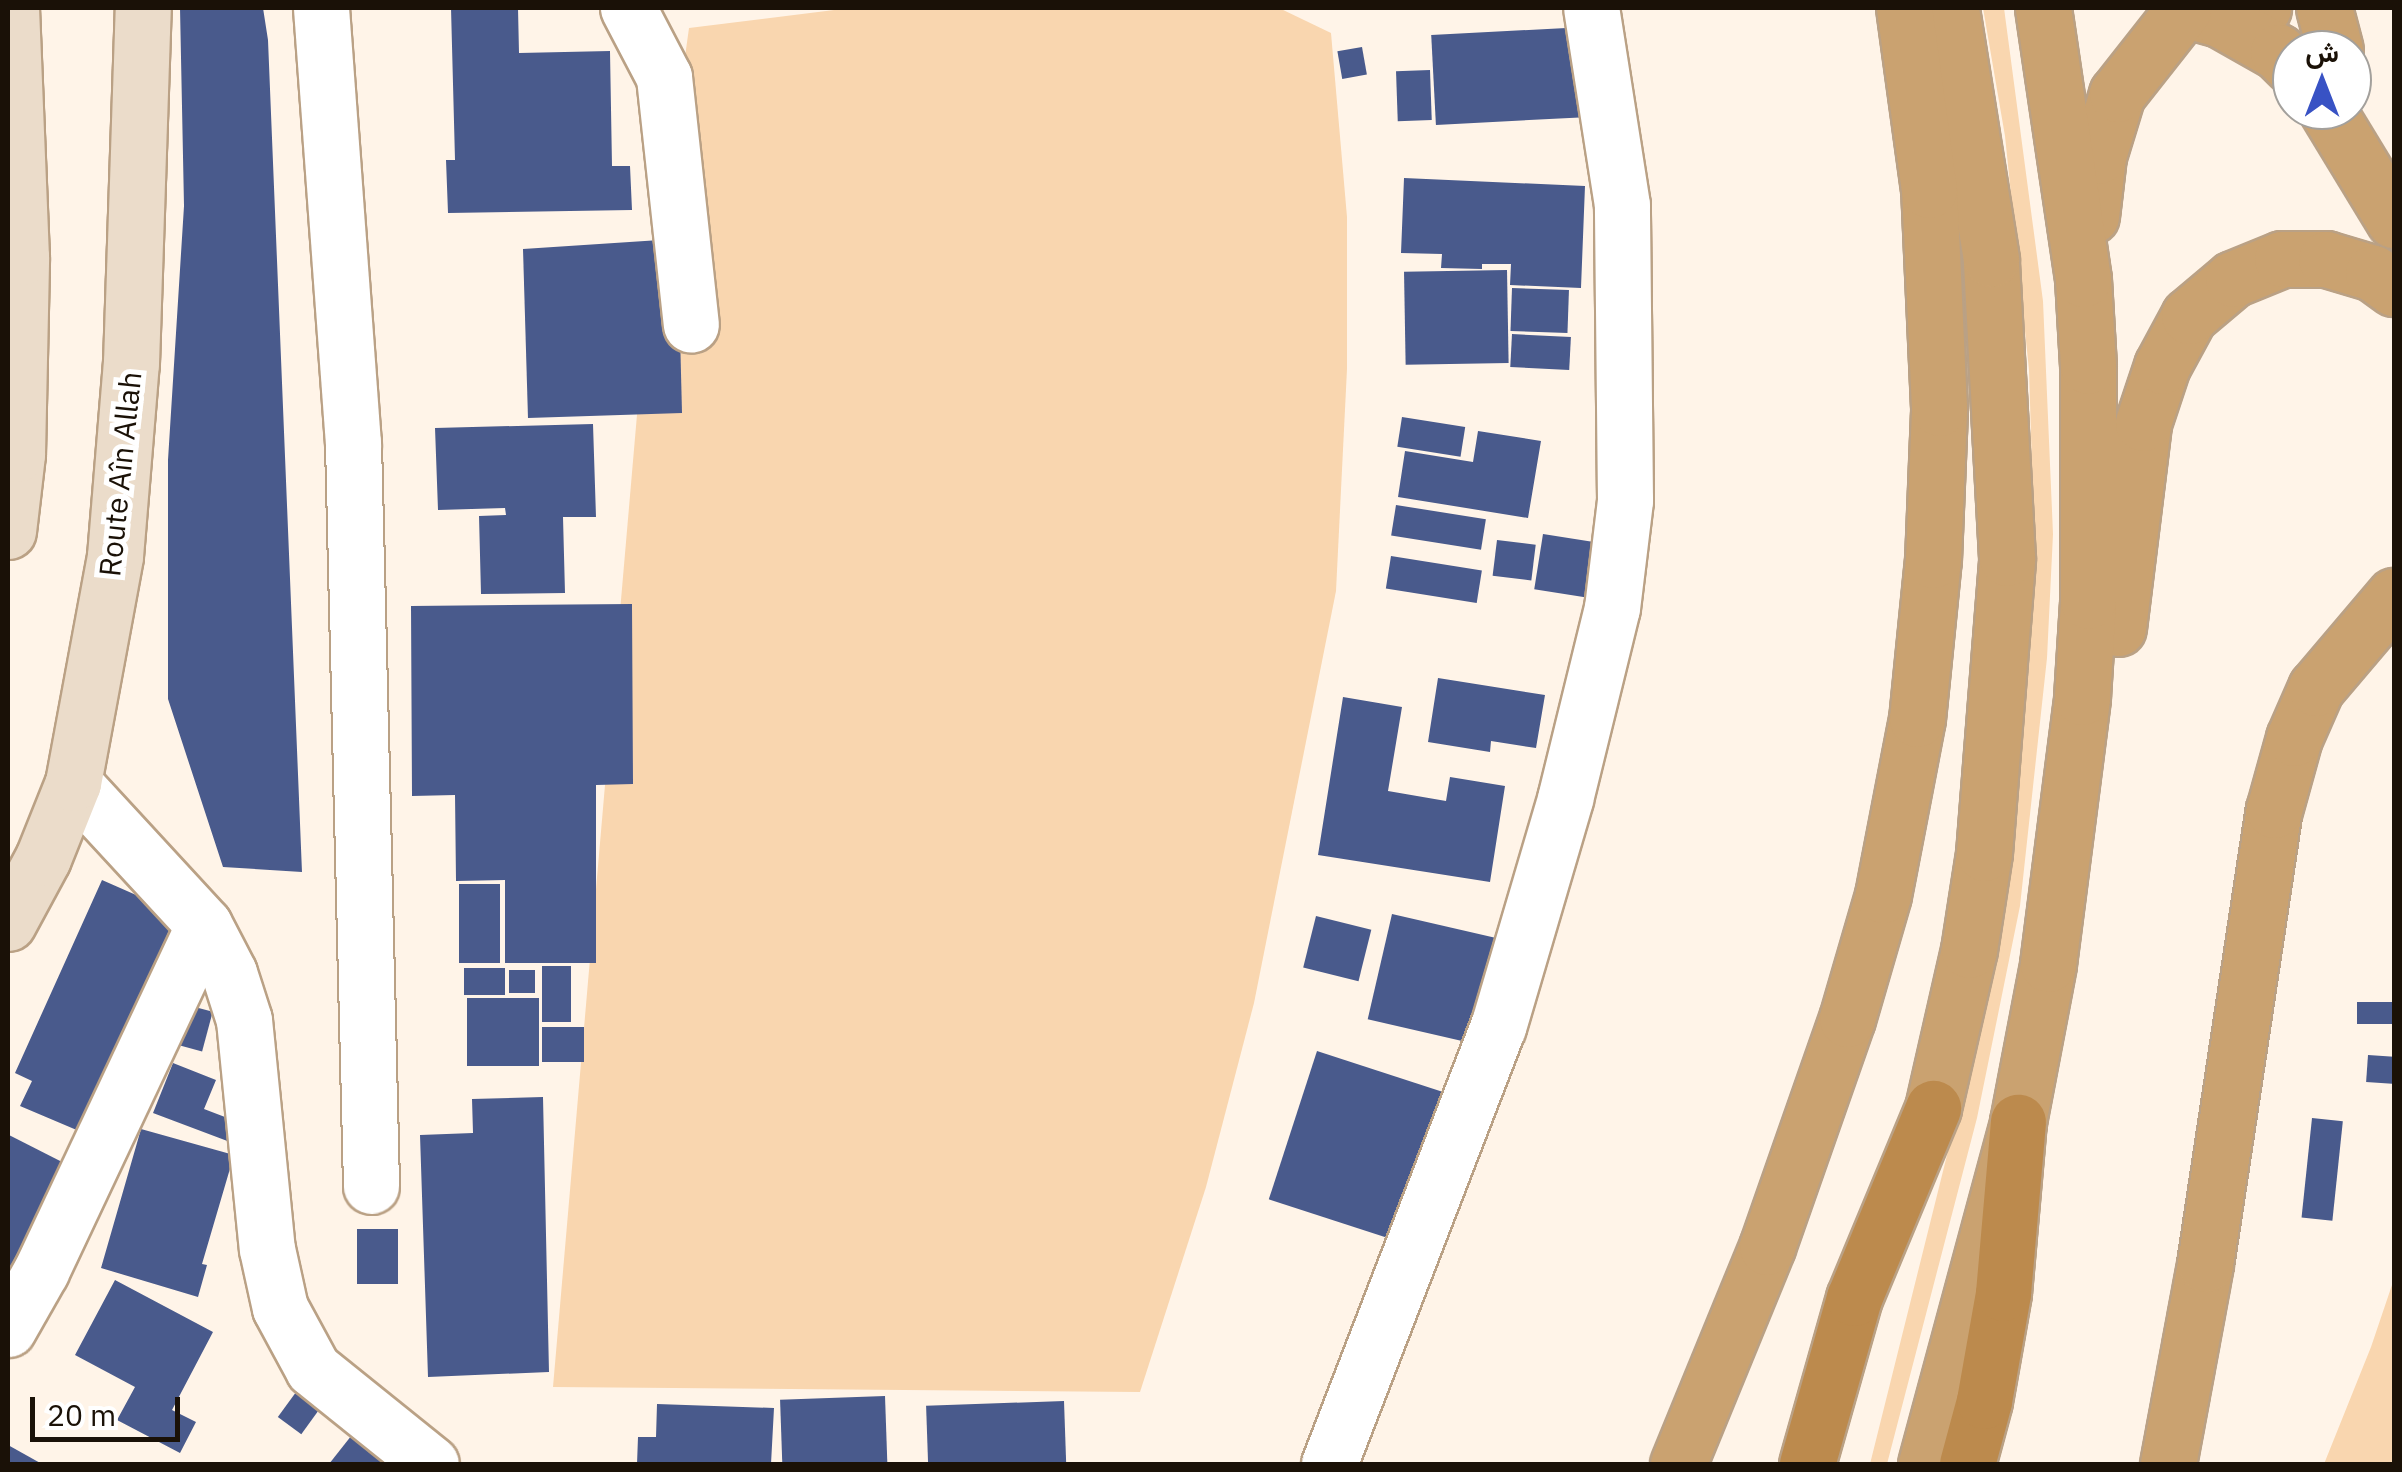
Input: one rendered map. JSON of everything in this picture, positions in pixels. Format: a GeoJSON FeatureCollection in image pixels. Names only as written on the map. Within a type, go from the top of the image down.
{"type":"FeatureCollection","features":[{"type":"Feature","properties":{"kind":"highway"},"geometry":{"type":"LineString","coordinates":[[1678,1464],[1768,1247],[1847,1019],[1883,895],[1916,719],[1932,560],[1938,371],[1928,190],[1904,8]]}},
{"type":"Feature","properties":{"kind":"highway"},"geometry":{"type":"LineString","coordinates":[[1841,1464],[1970,950],[1984,853],[2007,558],[1992,259],[1951,8]]}},
{"type":"Feature","properties":{"kind":"highway"},"geometry":{"type":"LineString","coordinates":[[1966,1464],[1984,1401],[2003,1292],[2018,1122],[2075,780],[2088,601],[2090,450],[2083,278],[2043,8]]}},
{"type":"Feature","properties":{"kind":"highway"},"geometry":{"type":"LineString","coordinates":[[2083,278],[2098,156],[2117,94],[2212,11],[2272,48]]}},
{"type":"Feature","properties":{"kind":"highway"},"geometry":{"type":"LineString","coordinates":[[2372,129],[2394,169]]}},
{"type":"Feature","properties":{"kind":"highway"},"geometry":{"type":"LineString","coordinates":[[2339,130],[2394,220]]}},
{"type":"Feature","properties":{"kind":"highway"},"geometry":{"type":"LineString","coordinates":[[2064,854],[2114,657],[2143,423],[2162,366],[2190,316],[2233,278],[2282,259],[2326,260],[2373,273],[2394,288]]}},
{"type":"Feature","properties":{"kind":"highway"},"geometry":{"type":"LineString","coordinates":[[2168,1464],[2199,1299],[2274,810],[2294,738],[2316,688],[2394,596]]}},
{"type":"Feature","properties":{"kind":"highway"},"geometry":{"type":"LineString","coordinates":[[1807,1464],[1854,1298],[1932,1108]]}},
{"type":"Feature","properties":{"kind":"highway"},"geometry":{"type":"LineString","coordinates":[[1926,1464],[2018,1122]]}},
{"type":"Feature","properties":{"kind":"main road"},"geometry":{"type":"LineString","coordinates":[[8,531],[17,454],[21,257],[11,8]]}},
{"type":"Feature","properties":{"kind":"main road","name":"Route Aîn Allah"},"geometry":{"type":"LineString","coordinates":[[8,923],[43,858],[72,783],[115,556],[132,363],[143,8]]}},
{"type":"Feature","properties":{"kind":"street"},"geometry":{"type":"LineString","coordinates":[[322,8],[354,443],[371,1186]]}},
{"type":"Feature","properties":{"kind":"street"},"geometry":{"type":"LineString","coordinates":[[628,8],[664,76],[691,325]]}},
{"type":"Feature","properties":{"kind":"street"},"geometry":{"type":"LineString","coordinates":[[1329,1464],[1498,1028],[1545,794],[1612,608],[1625,500],[1622,204],[1591,8]]}},
{"type":"Feature","properties":{"kind":"street"},"geometry":{"type":"LineString","coordinates":[[72,783],[204,925],[229,972],[244,1020],[267,1250],[280,1308],[313,1369],[431,1464]]}},
{"type":"Feature","properties":{"kind":"street"},"geometry":{"type":"LineString","coordinates":[[8,1330],[41,1271],[204,925]]}},
{"type":"Feature","properties":{"kind":"shaded area"},"geometry":{"type":"Polygon","coordinates":[[[850,8],[1279,8],[1331,33],[1347,217],[1347,369],[1336,591],[1254,1003],[1206,1187],[1140,1392],[553,1387],[640,380],[689,28],[850,8]]]}},
{"type":"Feature","properties":{"kind":"shaded area"},"geometry":{"type":"Polygon","coordinates":[[[1983,8],[2004,8],[2043,301],[2053,534],[2047,658],[2020,906],[1977,1118],[1887,1464],[1870,1464],[1964,1087],[2011,846],[2030,655],[2035,565],[2029,370],[2005,136],[1983,8]]]}},
{"type":"Feature","properties":{"kind":"shaded area"},"geometry":{"type":"Polygon","coordinates":[[[2394,1279],[2394,1464],[2324,1464],[2371,1347],[2394,1279]]]}},
{"type":"Feature","properties":{"kind":"building"},"geometry":{"type":"Polygon","coordinates":[[[180,8],[263,8],[268,40],[302,872],[223,867],[168,699],[168,460],[184,206],[180,8]]]}},
{"type":"Feature","properties":{"kind":"building"},"geometry":{"type":"Polygon","coordinates":[[[451,8],[518,8],[519,53],[610,51],[612,166],[630,166],[632,210],[448,213],[446,160],[455,160],[451,8]]]}},
{"type":"Feature","properties":{"kind":"building"},"geometry":{"type":"Polygon","coordinates":[[[1585,27],[1590,117],[1436,125],[1431,35],[1585,27]]]}},
{"type":"Feature","properties":{"kind":"building"},"geometry":{"type":"Polygon","coordinates":[[[1362,47],[1367,75],[1342,79],[1337,51],[1362,47]]]}},
{"type":"Feature","properties":{"kind":"building"},"geometry":{"type":"Polygon","coordinates":[[[1430,70],[1432,120],[1398,121],[1396,71],[1430,70]]]}},
{"type":"Feature","properties":{"kind":"building"},"geometry":{"type":"Polygon","coordinates":[[[1404,178],[1585,186],[1581,288],[1510,285],[1511,264],[1482,264],[1482,269],[1441,268],[1442,254],[1401,253],[1404,178]]]}},
{"type":"Feature","properties":{"kind":"building"},"geometry":{"type":"Polygon","coordinates":[[[660,240],[679,294],[682,413],[528,418],[523,249],[660,240]]]}},
{"type":"Feature","properties":{"kind":"building"},"geometry":{"type":"Polygon","coordinates":[[[1507,270],[1509,363],[1406,365],[1404,272],[1507,270]]]}},
{"type":"Feature","properties":{"kind":"building"},"geometry":{"type":"Polygon","coordinates":[[[1512,288],[1569,290],[1567,333],[1510,331],[1512,288]]]}},
{"type":"Feature","properties":{"kind":"building"},"geometry":{"type":"Polygon","coordinates":[[[1512,334],[1571,337],[1569,370],[1510,367],[1512,334]]]}},
{"type":"Feature","properties":{"kind":"building"},"geometry":{"type":"Polygon","coordinates":[[[1402,417],[1465,427],[1461,457],[1397,447],[1402,417]]]}},
{"type":"Feature","properties":{"kind":"building"},"geometry":{"type":"Polygon","coordinates":[[[593,424],[596,517],[563,517],[565,593],[481,594],[479,516],[506,515],[505,508],[438,510],[435,428],[593,424]]]}},
{"type":"Feature","properties":{"kind":"building"},"geometry":{"type":"Polygon","coordinates":[[[1478,431],[1541,441],[1528,518],[1398,497],[1405,451],[1473,462],[1478,431]]]}},
{"type":"Feature","properties":{"kind":"building"},"geometry":{"type":"Polygon","coordinates":[[[1396,505],[1486,519],[1481,550],[1391,536],[1396,505]]]}},
{"type":"Feature","properties":{"kind":"building"},"geometry":{"type":"Polygon","coordinates":[[[1543,534],[1595,542],[1587,598],[1534,589],[1543,534]]]}},
{"type":"Feature","properties":{"kind":"building"},"geometry":{"type":"Polygon","coordinates":[[[1497,540],[1536,545],[1531,580],[1493,576],[1497,540]]]}},
{"type":"Feature","properties":{"kind":"building"},"geometry":{"type":"Polygon","coordinates":[[[1391,556],[1482,570],[1477,603],[1386,589],[1391,556]]]}},
{"type":"Feature","properties":{"kind":"building"},"geometry":{"type":"Polygon","coordinates":[[[632,604],[633,784],[596,785],[596,963],[505,963],[505,880],[456,881],[455,795],[412,796],[411,606],[632,604]]]}},
{"type":"Feature","properties":{"kind":"building"},"geometry":{"type":"Polygon","coordinates":[[[1438,678],[1545,695],[1536,748],[1491,741],[1490,752],[1428,742],[1438,678]]]}},
{"type":"Feature","properties":{"kind":"building"},"geometry":{"type":"Polygon","coordinates":[[[1343,697],[1402,707],[1388,791],[1446,801],[1450,777],[1505,786],[1490,882],[1318,855],[1343,697]]]}},
{"type":"Feature","properties":{"kind":"building"},"geometry":{"type":"Polygon","coordinates":[[[102,880],[177,913],[79,1131],[20,1106],[32,1081],[15,1073],[102,880]]]}},
{"type":"Feature","properties":{"kind":"building"},"geometry":{"type":"Polygon","coordinates":[[[459,884],[500,884],[500,963],[459,963],[459,884]]]}},
{"type":"Feature","properties":{"kind":"building"},"geometry":{"type":"Polygon","coordinates":[[[1392,914],[1497,938],[1473,1044],[1368,1019],[1392,914]]]}},
{"type":"Feature","properties":{"kind":"building"},"geometry":{"type":"Polygon","coordinates":[[[1316,916],[1371,930],[1358,981],[1303,967],[1316,916]]]}},
{"type":"Feature","properties":{"kind":"building"},"geometry":{"type":"Polygon","coordinates":[[[542,966],[571,966],[571,1022],[542,1022],[542,966]]]}},
{"type":"Feature","properties":{"kind":"building"},"geometry":{"type":"Polygon","coordinates":[[[464,968],[505,968],[505,995],[464,995],[464,968]]]}},
{"type":"Feature","properties":{"kind":"building"},"geometry":{"type":"Polygon","coordinates":[[[509,970],[535,970],[535,993],[509,993],[509,970]]]}},
{"type":"Feature","properties":{"kind":"building"},"geometry":{"type":"Polygon","coordinates":[[[467,998],[539,998],[539,1066],[467,1066],[467,998]]]}},
{"type":"Feature","properties":{"kind":"building"},"geometry":{"type":"Polygon","coordinates":[[[176,1002],[213,1012],[202,1051],[165,1042],[176,1002]]]}},
{"type":"Feature","properties":{"kind":"building"},"geometry":{"type":"Polygon","coordinates":[[[2357,1002],[2394,1002],[2394,1024],[2357,1024],[2357,1002]]]}},
{"type":"Feature","properties":{"kind":"building"},"geometry":{"type":"Polygon","coordinates":[[[542,1027],[584,1027],[584,1062],[542,1062],[542,1027]]]}},
{"type":"Feature","properties":{"kind":"building"},"geometry":{"type":"Polygon","coordinates":[[[1317,1051],[1453,1095],[1405,1244],[1269,1199],[1317,1051]]]}},
{"type":"Feature","properties":{"kind":"building"},"geometry":{"type":"Polygon","coordinates":[[[2368,1055],[2394,1057],[2392,1084],[2366,1082],[2368,1055]]]}},
{"type":"Feature","properties":{"kind":"building"},"geometry":{"type":"Polygon","coordinates":[[[173,1063],[216,1080],[204,1109],[238,1122],[230,1142],[153,1113],[173,1063]]]}},
{"type":"Feature","properties":{"kind":"building"},"geometry":{"type":"Polygon","coordinates":[[[543,1097],[549,1372],[428,1377],[420,1135],[473,1133],[472,1099],[543,1097]]]}},
{"type":"Feature","properties":{"kind":"building"},"geometry":{"type":"Polygon","coordinates":[[[2312,1118],[2343,1121],[2332,1221],[2302,1217],[2312,1118]]]}},
{"type":"Feature","properties":{"kind":"building"},"geometry":{"type":"Polygon","coordinates":[[[141,1129],[234,1155],[202,1264],[207,1265],[198,1297],[101,1268],[141,1129]]]}},
{"type":"Feature","properties":{"kind":"building"},"geometry":{"type":"Polygon","coordinates":[[[9,1135],[68,1165],[8,1283],[8,1138],[9,1135]]]}},
{"type":"Feature","properties":{"kind":"building"},"geometry":{"type":"Polygon","coordinates":[[[357,1229],[398,1229],[398,1284],[357,1284],[357,1229]]]}},
{"type":"Feature","properties":{"kind":"building"},"geometry":{"type":"Polygon","coordinates":[[[115,1280],[213,1332],[172,1410],[196,1422],[180,1453],[117,1420],[135,1387],[75,1355],[115,1280]]]}},
{"type":"Feature","properties":{"kind":"building"},"geometry":{"type":"Polygon","coordinates":[[[299,1388],[322,1405],[301,1434],[278,1417],[299,1388]]]}},
{"type":"Feature","properties":{"kind":"building"},"geometry":{"type":"Polygon","coordinates":[[[885,1396],[887,1464],[782,1464],[780,1400],[885,1396]]]}},
{"type":"Feature","properties":{"kind":"building"},"geometry":{"type":"Polygon","coordinates":[[[1064,1401],[1066,1464],[928,1464],[926,1406],[1064,1401]]]}},
{"type":"Feature","properties":{"kind":"building"},"geometry":{"type":"Polygon","coordinates":[[[657,1404],[774,1408],[771,1464],[637,1464],[638,1437],[656,1437],[657,1404]]]}},
{"type":"Feature","properties":{"kind":"building"},"geometry":{"type":"Polygon","coordinates":[[[359,1426],[408,1464],[329,1464],[359,1426]]]}},
{"type":"Feature","properties":{"kind":"building"},"geometry":{"type":"Polygon","coordinates":[[[8,1445],[42,1464],[8,1464],[8,1445]]]}}]}
